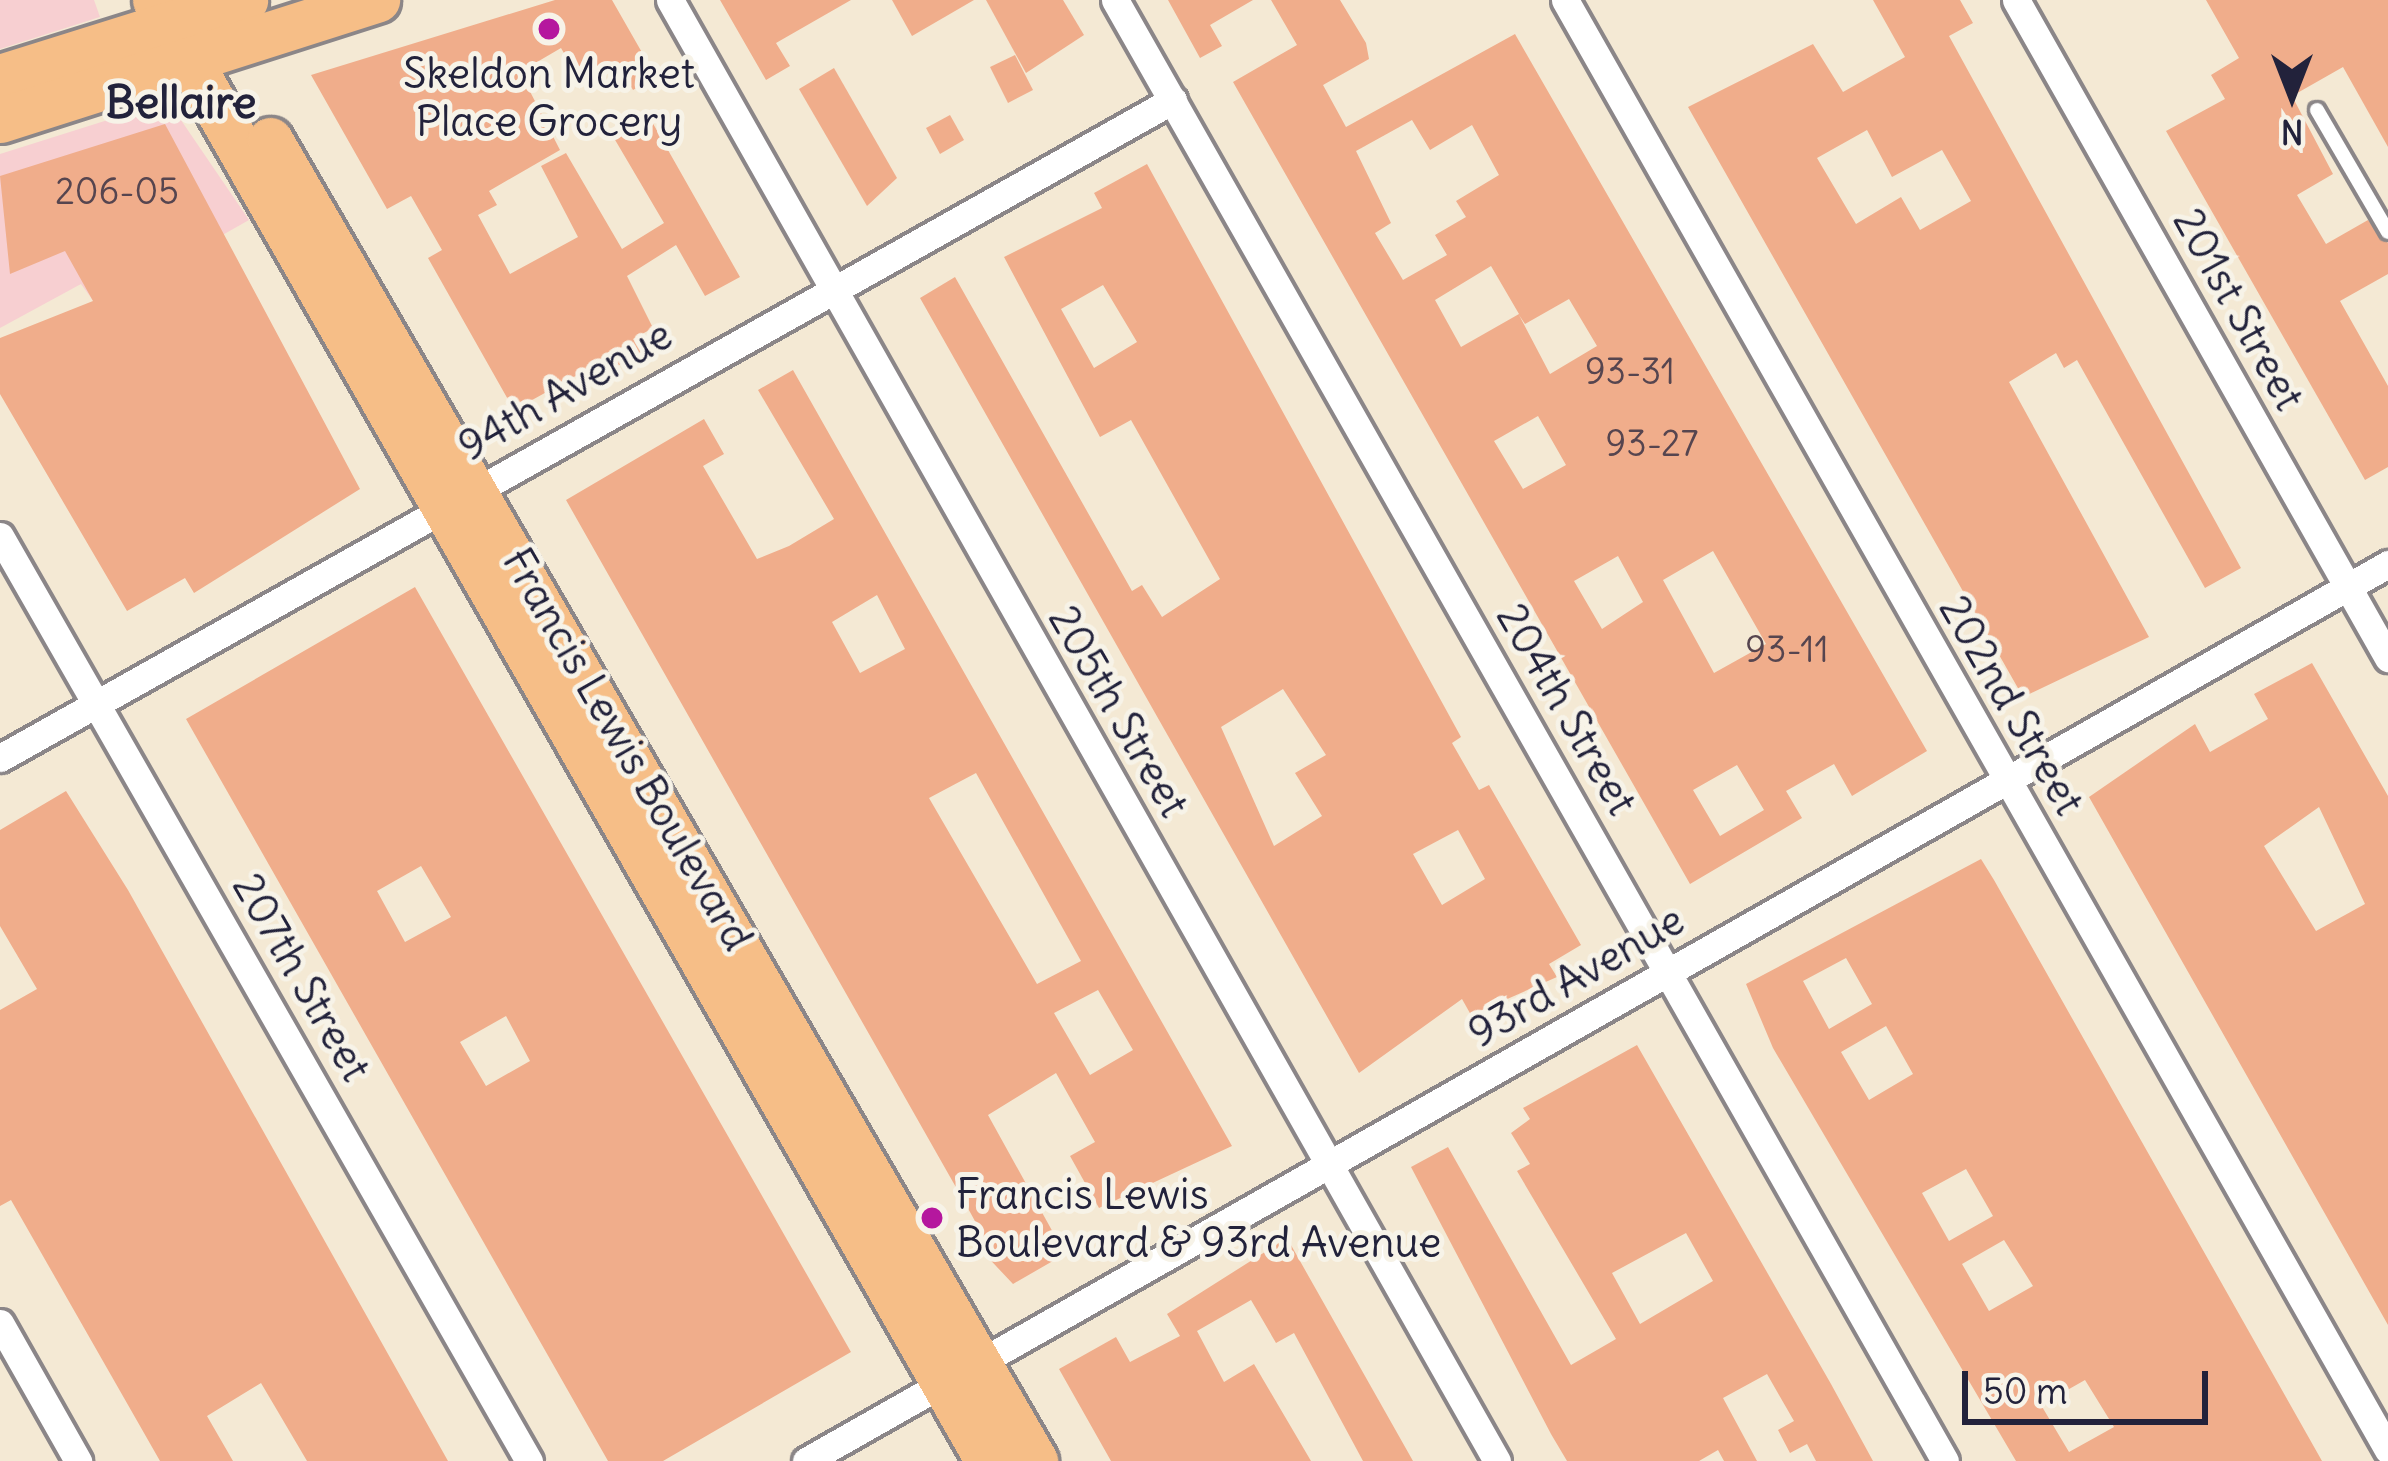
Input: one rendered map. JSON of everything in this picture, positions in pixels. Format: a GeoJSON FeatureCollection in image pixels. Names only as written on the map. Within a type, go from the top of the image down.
{"type":"FeatureCollection","features":[{"type":"Feature","properties":{"kind":"main road"},"geometry":{"type":"LineString","coordinates":[[0,77],[172,27],[245,0]]}},
{"type":"Feature","properties":{"kind":"main road"},"geometry":{"type":"LineString","coordinates":[[0,120],[172,27],[377,0]]}},
{"type":"Feature","properties":{"kind":"main road","name":"Francis Lewis Boulevard"},"geometry":{"type":"LineString","coordinates":[[172,27],[311,196],[462,497],[962,1373],[1035,1461]]}},
{"type":"Feature","properties":{"kind":"main road","name":"Francis Lewis Boulevard"},"geometry":{"type":"LineString","coordinates":[[962,1373],[988,1461]]}},
{"type":"Feature","properties":{"kind":"street","name":"205th Street"},"geometry":{"type":"LineString","coordinates":[[670,0],[1497,1461]]}},
{"type":"Feature","properties":{"kind":"street","name":"204th Street"},"geometry":{"type":"LineString","coordinates":[[1115,0],[1945,1461]]}},
{"type":"Feature","properties":{"kind":"street","name":"202nd Street"},"geometry":{"type":"LineString","coordinates":[[1565,0],[2388,1450]]}},
{"type":"Feature","properties":{"kind":"street","name":"201st Street"},"geometry":{"type":"LineString","coordinates":[[2016,0],[2388,658]]}},
{"type":"Feature","properties":{"kind":"street","name":"94th Avenue"},"geometry":{"type":"LineString","coordinates":[[0,758],[829,288],[1173,100]]}},
{"type":"Feature","properties":{"kind":"street","name":"207th Street"},"geometry":{"type":"LineString","coordinates":[[0,536],[529,1461]]}},
{"type":"Feature","properties":{"kind":"street","name":"93rd Avenue"},"geometry":{"type":"LineString","coordinates":[[806,1461],[2388,564]]}},
{"type":"Feature","properties":{"kind":"street"},"geometry":{"type":"LineString","coordinates":[[0,1322],[78,1461]]}},
{"type":"Feature","properties":{"kind":"lane"},"geometry":{"type":"LineString","coordinates":[[2317,110],[2388,232]]}},
{"type":"Feature","properties":{"kind":"shaded area"},"geometry":{"type":"Polygon","coordinates":[[[0,0],[94,0],[100,17],[0,49],[0,0]]]}},
{"type":"Feature","properties":{"kind":"shaded area"},"geometry":{"type":"Polygon","coordinates":[[[168,101],[249,220],[97,306],[81,284],[0,328],[0,154],[168,101]]]}},
{"type":"Feature","properties":{"kind":"building"},"geometry":{"type":"Polygon","coordinates":[[[555,0],[612,0],[656,77],[633,90],[619,66],[580,81],[561,48],[520,72],[560,150],[489,191],[497,205],[478,215],[510,274],[578,237],[541,166],[566,153],[622,249],[664,223],[611,133],[647,113],[740,277],[705,296],[676,245],[627,276],[653,328],[633,339],[641,352],[616,367],[610,357],[514,410],[428,258],[442,250],[411,196],[387,209],[311,75],[555,0]]]}},
{"type":"Feature","properties":{"kind":"building"},"geometry":{"type":"Polygon","coordinates":[[[720,0],[851,0],[776,43],[790,66],[766,80],[720,0]]]}},
{"type":"Feature","properties":{"kind":"building"},"geometry":{"type":"Polygon","coordinates":[[[892,0],[974,0],[912,36],[892,0]]]}},
{"type":"Feature","properties":{"kind":"building"},"geometry":{"type":"Polygon","coordinates":[[[986,0],[1063,0],[1084,35],[1026,73],[986,0]]]}},
{"type":"Feature","properties":{"kind":"building"},"geometry":{"type":"Polygon","coordinates":[[[1168,0],[1253,0],[1210,25],[1222,46],[1200,58],[1168,0]]]}},
{"type":"Feature","properties":{"kind":"building"},"geometry":{"type":"Polygon","coordinates":[[[1271,0],[1340,0],[1366,43],[1369,59],[1323,85],[1346,127],[1515,34],[1927,751],[1852,796],[1834,764],[1786,791],[1802,818],[1690,884],[1233,82],[1297,45],[1271,0]],[[1412,120],[1356,151],[1391,223],[1375,233],[1403,280],[1447,255],[1435,235],[1466,217],[1456,201],[1499,175],[1472,125],[1430,150],[1412,120]],[[1491,266],[1435,300],[1461,347],[1519,314],[1491,266]],[[1569,299],[1525,324],[1519,315],[1550,374],[1597,346],[1569,299]],[[1538,416],[1494,441],[1523,489],[1566,465],[1538,416]],[[1713,551],[1663,580],[1714,673],[1766,644],[1713,551]],[[1618,556],[1574,581],[1602,629],[1643,602],[1618,556]],[[1737,765],[1693,790],[1720,836],[1764,810],[1737,765]]]}},
{"type":"Feature","properties":{"kind":"building"},"geometry":{"type":"Polygon","coordinates":[[[1873,0],[1960,0],[1973,23],[1949,36],[2241,568],[2205,588],[2077,360],[2064,368],[2056,353],[2009,382],[2149,637],[2023,697],[1688,107],[1813,44],[1843,92],[1905,57],[1873,0]],[[1867,130],[1817,158],[1856,224],[1901,197],[1920,230],[1971,201],[1942,150],[1892,177],[1867,130]]]}},
{"type":"Feature","properties":{"kind":"building"},"geometry":{"type":"Polygon","coordinates":[[[2206,0],[2388,0],[2388,147],[2343,67],[2292,96],[2333,174],[2297,195],[2326,244],[2368,220],[2388,243],[2388,274],[2340,301],[2388,386],[2388,467],[2365,480],[2166,131],[2225,99],[2211,75],[2239,58],[2206,0]]]}},
{"type":"Feature","properties":{"kind":"building"},"geometry":{"type":"Polygon","coordinates":[[[1015,55],[1033,90],[1008,103],[990,67],[1015,55]]]}},
{"type":"Feature","properties":{"kind":"building"},"geometry":{"type":"Polygon","coordinates":[[[834,68],[897,178],[867,206],[799,89],[834,68]]]}},
{"type":"Feature","properties":{"kind":"building"},"geometry":{"type":"Polygon","coordinates":[[[950,115],[964,140],[940,154],[926,128],[950,115]]]}},
{"type":"Feature","properties":{"kind":"building"},"geometry":{"type":"Polygon","coordinates":[[[165,124],[360,489],[194,593],[185,578],[127,611],[0,394],[0,338],[93,301],[65,251],[10,274],[0,176],[165,124]]]}},
{"type":"Feature","properties":{"kind":"building"},"geometry":{"type":"Polygon","coordinates":[[[1147,164],[1461,737],[1452,743],[1479,790],[1489,785],[1581,945],[1549,964],[1557,977],[1471,1015],[1462,999],[1359,1073],[920,298],[955,277],[1132,591],[1142,585],[1162,617],[1220,579],[1131,420],[1100,437],[1004,257],[1102,208],[1094,193],[1147,164]],[[1103,285],[1061,309],[1094,368],[1137,342],[1103,285]],[[1283,689],[1221,727],[1274,846],[1322,816],[1295,773],[1326,755],[1283,689]],[[1458,830],[1413,854],[1442,905],[1485,879],[1458,830]]]}},
{"type":"Feature","properties":{"kind":"building"},"geometry":{"type":"Polygon","coordinates":[[[793,370],[1232,1146],[1099,1208],[1070,1156],[1095,1142],[1056,1073],[988,1115],[1065,1254],[1013,1284],[980,1249],[988,1245],[970,1212],[566,500],[704,419],[724,454],[703,466],[757,559],[789,546],[834,519],[758,390],[793,370]],[[877,595],[832,622],[860,673],[905,649],[877,595]],[[976,773],[929,798],[1037,984],[1081,961],[976,773]],[[1098,990],[1054,1013],[1090,1075],[1133,1050],[1098,990]]]}},
{"type":"Feature","properties":{"kind":"building"},"geometry":{"type":"Polygon","coordinates":[[[415,587],[851,1352],[663,1461],[608,1461],[186,719],[415,587]],[[421,866],[377,891],[405,942],[451,917],[421,866]],[[506,1016],[460,1042],[486,1086],[530,1061],[506,1016]]]}},
{"type":"Feature","properties":{"kind":"building"},"geometry":{"type":"Polygon","coordinates":[[[2312,663],[2388,796],[2388,1325],[2089,797],[2195,724],[2210,752],[2268,719],[2254,694],[2312,663]],[[2319,807],[2264,846],[2316,931],[2365,904],[2319,807]]]}},
{"type":"Feature","properties":{"kind":"building"},"geometry":{"type":"Polygon","coordinates":[[[66,791],[128,890],[448,1461],[307,1461],[261,1383],[207,1416],[233,1461],[160,1461],[11,1200],[0,1206],[0,1010],[37,989],[0,926],[0,830],[66,791]]]}},
{"type":"Feature","properties":{"kind":"building"},"geometry":{"type":"Polygon","coordinates":[[[1981,859],[2322,1461],[2016,1461],[1773,1048],[1746,984],[1981,859]],[[1846,958],[1803,981],[1829,1029],[1872,1004],[1846,958]],[[1886,1026],[1841,1052],[1869,1100],[1913,1074],[1886,1026]],[[1966,1169],[1922,1193],[1949,1241],[1993,1216],[1966,1169]],[[2004,1240],[1962,1264],[1989,1311],[2033,1286],[2004,1240]],[[2085,1380],[2041,1405],[2069,1452],[2114,1427],[2085,1380]]]}},
{"type":"Feature","properties":{"kind":"building"},"geometry":{"type":"Polygon","coordinates":[[[1637,1045],[1873,1461],[1816,1461],[1807,1444],[1790,1453],[1778,1430],[1794,1421],[1767,1374],[1723,1398],[1757,1461],[1724,1461],[1718,1450],[1699,1461],[1567,1461],[1411,1167],[1448,1147],[1571,1365],[1616,1339],[1517,1171],[1530,1164],[1511,1133],[1530,1119],[1523,1108],[1637,1045]],[[1686,1233],[1612,1273],[1640,1324],[1713,1281],[1686,1233]]]}},
{"type":"Feature","properties":{"kind":"building"},"geometry":{"type":"Polygon","coordinates":[[[1287,1238],[1413,1461],[1363,1461],[1294,1333],[1276,1343],[1251,1300],[1197,1331],[1224,1382],[1254,1364],[1311,1461],[1111,1461],[1059,1369],[1116,1337],[1130,1362],[1180,1336],[1167,1314],[1287,1238]]]}},
{"type":"Feature","properties":{"kind":"place","name":"Skeldon Market Place Grocery"},"geometry":{"type":"Point","coordinates":[549,29]}},
{"type":"Feature","properties":{"kind":"place","name":"Francis Lewis Boulevard & 93rd Avenue"},"geometry":{"type":"Point","coordinates":[932,1218]}},
{"type":"Feature","properties":{"kind":"district","name":"Bellaire"},"geometry":{"type":"Point","coordinates":[181,103]}}]}
